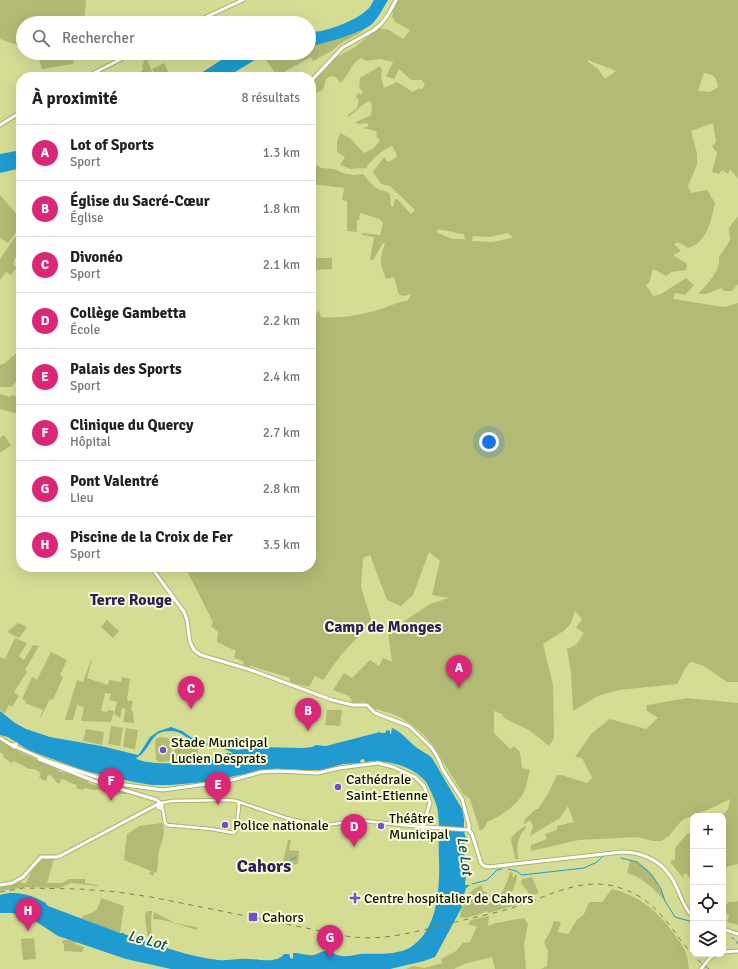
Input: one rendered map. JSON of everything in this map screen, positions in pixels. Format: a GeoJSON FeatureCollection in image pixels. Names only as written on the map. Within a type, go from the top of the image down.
{"type":"FeatureCollection","features":[{"type":"Feature","properties":{"kind":"main road"},"geometry":{"type":"LineString","coordinates":[[208,16],[243,0]]}},
{"type":"Feature","properties":{"kind":"main road"},"geometry":{"type":"LineString","coordinates":[[316,76],[342,48],[370,33],[381,24],[396,0]]}},
{"type":"Feature","properties":{"kind":"main road"},"geometry":{"type":"LineString","coordinates":[[96,72],[119,60]]}},
{"type":"Feature","properties":{"kind":"main road"},"geometry":{"type":"LineString","coordinates":[[2,124],[16,115]]}},
{"type":"Feature","properties":{"kind":"main road"},"geometry":{"type":"LineString","coordinates":[[154,572],[186,617],[190,642],[194,650],[201,655],[251,670],[332,700],[353,705],[365,704],[375,712],[409,726],[434,750],[443,770],[462,799],[470,825],[467,830]]}},
{"type":"Feature","properties":{"kind":"main road"},"geometry":{"type":"LineString","coordinates":[[0,738],[27,752],[84,773],[128,786],[163,790],[195,787],[229,781],[251,774],[264,772],[320,773],[339,768],[378,763],[394,767],[415,777],[424,786],[430,803],[423,826]]}},
{"type":"Feature","properties":{"kind":"main road"},"geometry":{"type":"LineString","coordinates":[[15,746],[60,768],[94,781],[157,800],[163,810],[165,824],[170,826],[211,829],[234,833],[236,830],[239,806],[238,801]]}},
{"type":"Feature","properties":{"kind":"main road"},"geometry":{"type":"LineString","coordinates":[[0,885],[12,883],[23,877],[42,857],[57,857],[62,855],[154,807],[172,801],[213,799],[238,801],[286,818],[320,826],[354,821],[365,821],[467,830],[472,834],[478,855],[483,865],[492,868],[617,852],[638,853],[648,857],[666,871],[675,884],[684,905],[690,913]]}},
{"type":"Feature","properties":{"kind":"main road"},"geometry":{"type":"LineString","coordinates":[[239,806],[244,804]]}},
{"type":"Feature","properties":{"kind":"main road"},"geometry":{"type":"LineString","coordinates":[[726,930],[738,934]]}},
{"type":"Feature","properties":{"kind":"main road"},"geometry":{"type":"LineString","coordinates":[[726,951],[738,950]]}},
{"type":"Feature","properties":{"kind":"main road"},"geometry":{"type":"LineString","coordinates":[[700,969],[710,957]]}},
{"type":"Feature","properties":{"kind":"main road"},"geometry":{"type":"LineString","coordinates":[[700,969],[712,957]]}},
{"type":"Feature","properties":{"kind":"green space"},"geometry":{"type":"Polygon","coordinates":[[[0,0],[86,0],[85,16],[16,16],[16,45],[0,39],[0,0]]]}},
{"type":"Feature","properties":{"kind":"green space"},"geometry":{"type":"Polygon","coordinates":[[[397,0],[738,0],[738,179],[730,169],[728,174],[722,170],[719,174],[712,172],[717,153],[712,146],[716,142],[713,123],[691,131],[697,153],[697,165],[688,186],[691,193],[707,190],[715,203],[708,230],[700,241],[688,248],[678,242],[674,244],[681,251],[673,255],[687,264],[686,270],[672,272],[666,276],[653,269],[649,283],[646,285],[653,296],[661,294],[686,278],[694,285],[685,295],[675,293],[673,299],[724,307],[738,303],[738,682],[727,682],[704,666],[691,662],[686,667],[677,684],[619,690],[598,696],[573,711],[571,673],[567,649],[576,645],[584,633],[576,628],[582,619],[575,611],[571,623],[565,630],[543,644],[553,685],[554,738],[549,746],[529,730],[504,718],[502,714],[494,711],[494,733],[510,749],[514,746],[520,752],[522,768],[530,770],[524,792],[517,802],[503,814],[487,822],[485,827],[480,831],[470,799],[463,794],[433,745],[421,732],[402,718],[372,708],[365,702],[353,703],[349,696],[333,690],[344,673],[352,678],[370,660],[379,666],[383,658],[392,662],[388,632],[430,604],[449,598],[432,595],[440,561],[429,552],[413,595],[401,606],[387,600],[370,555],[363,558],[361,587],[372,622],[341,655],[323,680],[315,676],[309,687],[290,682],[290,678],[252,666],[244,666],[243,661],[234,658],[236,651],[217,642],[218,632],[211,626],[213,622],[188,572],[316,572],[316,314],[319,311],[321,317],[357,315],[407,301],[411,294],[404,296],[399,295],[394,277],[386,279],[381,262],[385,244],[383,243],[373,260],[370,260],[374,237],[362,235],[362,233],[380,235],[383,223],[380,219],[360,213],[359,220],[357,220],[357,232],[347,231],[347,201],[342,200],[344,188],[316,185],[316,164],[321,168],[334,169],[343,173],[353,175],[363,174],[376,188],[390,194],[391,206],[393,207],[395,199],[397,199],[411,214],[415,210],[390,186],[381,184],[373,172],[384,157],[388,162],[397,157],[392,146],[370,162],[367,168],[351,169],[340,165],[345,157],[337,152],[337,141],[340,133],[350,138],[364,153],[374,148],[380,140],[376,136],[376,131],[363,128],[369,126],[367,123],[354,123],[371,115],[372,106],[370,101],[348,117],[348,115],[357,108],[359,100],[356,97],[358,93],[363,93],[359,87],[360,78],[380,66],[382,70],[381,78],[384,88],[397,82],[413,92],[419,88],[421,90],[425,85],[422,80],[411,80],[399,69],[394,79],[386,76],[393,62],[380,59],[366,61],[361,58],[354,64],[346,77],[340,83],[336,77],[330,76],[326,79],[323,90],[316,93],[316,78],[335,58],[355,47],[379,28],[389,30],[403,39],[410,30],[395,22],[392,16],[394,13],[391,12],[397,0]],[[588,60],[588,62],[598,69],[605,79],[616,71],[588,60]],[[704,73],[698,91],[710,92],[718,87],[717,81],[710,74],[704,73]],[[436,230],[438,233],[452,239],[465,239],[464,234],[436,230]],[[507,233],[490,237],[473,236],[472,241],[492,242],[512,238],[511,235],[507,233]]]}},
{"type":"Feature","properties":{"kind":"green space"},"geometry":{"type":"Polygon","coordinates":[[[370,25],[360,33],[341,43],[330,52],[316,59],[316,44],[340,38],[370,25]]]}},
{"type":"Feature","properties":{"kind":"green space"},"geometry":{"type":"Polygon","coordinates":[[[39,60],[74,60],[73,64],[42,69],[39,60]]]}},
{"type":"Feature","properties":{"kind":"green space"},"geometry":{"type":"Polygon","coordinates":[[[147,60],[152,72],[141,72],[143,69],[142,65],[144,64],[143,61],[147,60]]]}},
{"type":"Feature","properties":{"kind":"green space"},"geometry":{"type":"Polygon","coordinates":[[[266,60],[306,60],[284,72],[274,72],[266,60]]]}},
{"type":"Feature","properties":{"kind":"green space"},"geometry":{"type":"Polygon","coordinates":[[[164,63],[168,72],[154,72],[152,69],[164,63]]]}},
{"type":"Feature","properties":{"kind":"green space"},"geometry":{"type":"Polygon","coordinates":[[[0,195],[16,213],[16,233],[8,243],[0,238],[0,195]]]}},
{"type":"Feature","properties":{"kind":"green space"},"geometry":{"type":"Polygon","coordinates":[[[738,216],[738,284],[732,291],[724,291],[721,288],[706,294],[698,294],[716,272],[719,257],[730,240],[729,228],[738,216]]]}},
{"type":"Feature","properties":{"kind":"green space"},"geometry":{"type":"Polygon","coordinates":[[[15,237],[16,258],[13,265],[16,266],[16,268],[11,275],[6,272],[0,280],[0,259],[15,237]]]}},
{"type":"Feature","properties":{"kind":"green space"},"geometry":{"type":"Polygon","coordinates":[[[316,258],[332,258],[332,269],[316,270],[316,258]]]}},
{"type":"Feature","properties":{"kind":"green space"},"geometry":{"type":"Polygon","coordinates":[[[16,353],[16,382],[11,387],[0,387],[0,365],[5,363],[16,353]]]}},
{"type":"Feature","properties":{"kind":"green space"},"geometry":{"type":"Polygon","coordinates":[[[0,394],[10,397],[12,395],[16,397],[16,414],[0,409],[0,394]]]}},
{"type":"Feature","properties":{"kind":"green space"},"geometry":{"type":"Polygon","coordinates":[[[4,435],[11,445],[0,453],[0,438],[4,435]]]}},
{"type":"Feature","properties":{"kind":"green space"},"geometry":{"type":"Polygon","coordinates":[[[107,620],[119,631],[113,638],[101,627],[107,620]]]}},
{"type":"Feature","properties":{"kind":"green space"},"geometry":{"type":"Polygon","coordinates":[[[18,623],[27,627],[19,638],[7,632],[18,623]]]}},
{"type":"Feature","properties":{"kind":"green space"},"geometry":{"type":"Polygon","coordinates":[[[15,638],[27,643],[19,656],[24,660],[33,645],[39,646],[25,670],[27,672],[14,692],[19,696],[12,707],[9,705],[4,714],[0,709],[0,657],[5,659],[15,638]]]}},
{"type":"Feature","properties":{"kind":"green space"},"geometry":{"type":"Polygon","coordinates":[[[51,652],[67,660],[60,675],[63,677],[53,700],[50,699],[40,717],[43,710],[25,703],[26,701],[22,699],[32,677],[37,680],[51,652]]]}},
{"type":"Feature","properties":{"kind":"green space"},"geometry":{"type":"Polygon","coordinates":[[[91,660],[87,678],[108,685],[109,680],[121,682],[122,677],[130,679],[127,700],[133,701],[131,711],[133,711],[134,723],[123,722],[126,709],[122,708],[120,718],[114,714],[117,702],[109,700],[111,694],[105,693],[101,711],[114,711],[111,722],[81,721],[84,707],[77,705],[73,720],[65,720],[77,680],[83,682],[91,660]]]}},
{"type":"Feature","properties":{"kind":"green space"},"geometry":{"type":"Polygon","coordinates":[[[687,698],[738,703],[738,864],[726,867],[726,813],[725,813],[728,809],[730,799],[699,813],[690,813],[690,817],[682,820],[669,836],[661,841],[653,841],[637,837],[579,840],[531,851],[531,845],[547,839],[545,834],[557,830],[557,826],[574,822],[568,806],[560,818],[530,836],[533,826],[530,820],[523,825],[525,819],[536,809],[538,809],[548,794],[557,775],[587,783],[592,778],[582,758],[575,757],[592,733],[610,719],[646,729],[658,718],[646,710],[647,705],[687,698]]]}},
{"type":"Feature","properties":{"kind":"green space"},"geometry":{"type":"Polygon","coordinates":[[[327,710],[342,710],[340,726],[325,725],[327,710]]]}},
{"type":"Feature","properties":{"kind":"green space"},"geometry":{"type":"Polygon","coordinates":[[[111,726],[123,728],[120,746],[108,744],[111,726]]]}},
{"type":"Feature","properties":{"kind":"green space"},"geometry":{"type":"Polygon","coordinates":[[[126,728],[138,730],[135,749],[123,747],[126,728]]]}},
{"type":"Feature","properties":{"kind":"green space"},"geometry":{"type":"Polygon","coordinates":[[[86,729],[104,732],[102,745],[83,741],[86,729]]]}},
{"type":"Feature","properties":{"kind":"green space","name":"Stade Municipal Lucien Desprats"},"geometry":{"type":"Polygon","coordinates":[[[160,737],[168,738],[170,743],[172,750],[169,761],[159,762],[156,760],[155,743],[156,739],[160,737]]]}},
{"type":"Feature","properties":{"kind":"green space"},"geometry":{"type":"Polygon","coordinates":[[[0,740],[20,752],[56,768],[59,771],[86,778],[89,783],[97,786],[99,779],[129,788],[128,792],[133,794],[118,794],[117,796],[114,796],[106,790],[84,788],[83,790],[76,788],[77,785],[61,779],[60,783],[57,783],[51,775],[47,776],[45,781],[39,777],[41,773],[34,769],[29,769],[14,761],[12,763],[3,757],[4,755],[0,752],[0,740]]]}},
{"type":"Feature","properties":{"kind":"green space"},"geometry":{"type":"Polygon","coordinates":[[[174,745],[198,745],[198,758],[175,760],[174,745]]]}},
{"type":"Feature","properties":{"kind":"green space"},"geometry":{"type":"Polygon","coordinates":[[[162,823],[164,834],[159,851],[157,871],[156,873],[152,871],[154,873],[153,876],[149,874],[151,871],[124,860],[127,834],[139,826],[162,823]]]}},
{"type":"Feature","properties":{"kind":"green space"},"geometry":{"type":"Polygon","coordinates":[[[525,826],[526,828],[518,842],[518,859],[515,859],[511,840],[515,834],[525,826]]]}},
{"type":"Feature","properties":{"kind":"green space"},"geometry":{"type":"Polygon","coordinates":[[[690,832],[690,878],[687,874],[683,874],[684,879],[670,862],[675,859],[675,848],[690,832]]]}},
{"type":"Feature","properties":{"kind":"green space"},"geometry":{"type":"Polygon","coordinates":[[[288,840],[291,840],[289,850],[299,851],[298,864],[282,866],[288,840]]]}},
{"type":"Feature","properties":{"kind":"green space"},"geometry":{"type":"Polygon","coordinates":[[[42,858],[54,859],[47,883],[62,883],[69,879],[85,879],[85,883],[98,885],[71,883],[60,888],[26,887],[0,891],[0,886],[8,885],[20,880],[21,883],[26,883],[32,870],[42,858]]]}},
{"type":"Feature","properties":{"kind":"green space"},"geometry":{"type":"Polygon","coordinates":[[[630,860],[637,862],[648,870],[660,888],[665,901],[643,881],[627,873],[630,860]]]}},
{"type":"Feature","properties":{"kind":"green space"},"geometry":{"type":"Polygon","coordinates":[[[510,872],[513,873],[512,877],[514,877],[515,874],[517,876],[515,884],[512,892],[501,906],[520,904],[488,913],[486,911],[470,917],[460,917],[464,902],[473,890],[482,885],[483,891],[487,892],[486,897],[490,895],[491,901],[498,897],[504,889],[510,872]]]}},
{"type":"Feature","properties":{"kind":"green space"},"geometry":{"type":"Polygon","coordinates":[[[532,877],[539,893],[531,896],[521,883],[522,879],[532,877]]]}},
{"type":"Feature","properties":{"kind":"green space"},"geometry":{"type":"Polygon","coordinates":[[[612,889],[632,896],[648,906],[662,919],[683,946],[687,956],[689,969],[541,969],[547,966],[548,951],[544,942],[554,921],[561,922],[558,932],[568,934],[577,920],[584,914],[589,902],[602,902],[612,889]]]}},
{"type":"Feature","properties":{"kind":"green space"},"geometry":{"type":"Polygon","coordinates":[[[101,898],[124,906],[120,933],[82,919],[83,916],[95,910],[99,906],[101,898]]]}},
{"type":"Feature","properties":{"kind":"green space"},"geometry":{"type":"Polygon","coordinates":[[[738,900],[738,925],[727,922],[729,916],[726,911],[726,904],[729,902],[737,902],[738,900]]]}},
{"type":"Feature","properties":{"kind":"green space"},"geometry":{"type":"Polygon","coordinates":[[[152,911],[150,923],[152,939],[148,941],[145,913],[152,911]]]}},
{"type":"Feature","properties":{"kind":"green space"},"geometry":{"type":"Polygon","coordinates":[[[154,912],[175,923],[197,927],[198,930],[153,919],[154,912]]]}},
{"type":"Feature","properties":{"kind":"green space"},"geometry":{"type":"Polygon","coordinates":[[[489,916],[488,926],[524,918],[528,924],[524,944],[526,969],[495,969],[492,957],[464,964],[454,969],[406,969],[413,966],[424,968],[442,963],[441,959],[456,951],[463,943],[470,942],[477,926],[468,925],[471,920],[489,916]]]}},
{"type":"Feature","properties":{"kind":"green space"},"geometry":{"type":"Polygon","coordinates":[[[34,938],[36,959],[23,960],[21,939],[34,938]]]}},
{"type":"Feature","properties":{"kind":"green space"},"geometry":{"type":"Polygon","coordinates":[[[63,940],[76,942],[75,944],[84,947],[82,952],[64,951],[64,944],[62,943],[63,940]]]}},
{"type":"Feature","properties":{"kind":"water"},"geometry":{"type":"Polygon","coordinates":[[[374,0],[388,0],[372,24],[360,31],[342,38],[316,45],[316,32],[348,22],[362,14],[370,7],[374,0]]]}},
{"type":"Feature","properties":{"kind":"water"},"geometry":{"type":"Polygon","coordinates":[[[221,60],[256,60],[235,72],[203,72],[221,60]]]}},
{"type":"Feature","properties":{"kind":"water"},"geometry":{"type":"Polygon","coordinates":[[[16,151],[16,169],[0,173],[0,154],[16,151]]]}},
{"type":"Feature","properties":{"kind":"water","name":"Le Lot"},"geometry":{"type":"Polygon","coordinates":[[[0,711],[15,723],[26,729],[50,737],[101,746],[138,755],[150,737],[159,731],[171,727],[182,731],[195,740],[237,750],[259,747],[303,748],[316,745],[326,746],[380,732],[385,733],[387,730],[390,731],[391,734],[392,728],[432,758],[462,809],[466,838],[464,846],[467,869],[465,885],[470,885],[466,888],[461,904],[462,907],[435,957],[390,969],[171,969],[126,959],[58,936],[35,921],[21,915],[0,913],[0,895],[12,893],[24,894],[46,903],[48,906],[120,933],[124,933],[182,953],[218,960],[272,960],[281,957],[284,954],[289,954],[291,959],[293,958],[293,953],[314,955],[327,951],[344,956],[399,952],[411,947],[427,930],[436,907],[438,895],[438,812],[435,801],[426,782],[413,771],[398,764],[381,761],[365,762],[364,759],[360,760],[361,763],[343,764],[322,770],[264,770],[205,782],[152,785],[85,771],[28,750],[8,737],[0,735],[0,711]],[[166,731],[155,736],[144,752],[136,758],[154,763],[177,763],[211,760],[220,758],[227,753],[233,753],[197,743],[176,731],[166,731]]]}},
{"type":"Feature","properties":{"kind":"waterway"},"geometry":{"type":"LineString","coordinates":[[508,869],[516,871],[522,875],[584,868],[607,855]]}},
{"type":"Feature","properties":{"kind":"waterway"},"geometry":{"type":"LineString","coordinates":[[288,862],[296,857]]}},
{"type":"Feature","properties":{"kind":"waterway"},"geometry":{"type":"LineString","coordinates":[[621,858],[637,862],[652,875],[675,917],[690,921]]}},
{"type":"Feature","properties":{"kind":"waterway"},"geometry":{"type":"LineString","coordinates":[[472,884],[487,880],[497,870],[502,869]]}},
{"type":"Feature","properties":{"kind":"railway"},"geometry":{"type":"LineString","coordinates":[[0,892],[23,888],[80,889],[117,892],[151,897],[346,936],[372,938],[410,933],[498,912],[574,887],[589,884],[603,884],[619,887],[646,901],[665,920],[689,951],[709,969]]}},
{"type":"Feature","properties":{"kind":"place","name":"Lot of Sports"},"geometry":{"type":"Point","coordinates":[459,688]}},
{"type":"Feature","properties":{"kind":"place","name":"Divonéo"},"geometry":{"type":"Point","coordinates":[191,709]}},
{"type":"Feature","properties":{"kind":"place","name":"Église du Sacré-Cœur"},"geometry":{"type":"Point","coordinates":[308,731]}},
{"type":"Feature","properties":{"kind":"place","name":"Stade Municipal Lucien Desprats"},"geometry":{"type":"Point","coordinates":[163,750]}},
{"type":"Feature","properties":{"kind":"place","name":"Cathédrale Saint-Etienne"},"geometry":{"type":"Point","coordinates":[338,787]}},
{"type":"Feature","properties":{"kind":"place","name":"Clinique du Quercy"},"geometry":{"type":"Point","coordinates":[111,801]}},
{"type":"Feature","properties":{"kind":"place","name":"Palais des Sports"},"geometry":{"type":"Point","coordinates":[218,805]}},
{"type":"Feature","properties":{"kind":"place","name":"Police nationale"},"geometry":{"type":"Point","coordinates":[225,825]}},
{"type":"Feature","properties":{"kind":"place","name":"Théâtre Municipal"},"geometry":{"type":"Point","coordinates":[381,826]}},
{"type":"Feature","properties":{"kind":"place","name":"Collège Gambetta"},"geometry":{"type":"Point","coordinates":[354,847]}},
{"type":"Feature","properties":{"kind":"place","name":"Centre hospitalier de Cahors"},"geometry":{"type":"Point","coordinates":[355,898]}},
{"type":"Feature","properties":{"kind":"place","name":"Cahors"},"geometry":{"type":"Point","coordinates":[253,917]}},
{"type":"Feature","properties":{"kind":"place","name":"Piscine de la Croix de Fer"},"geometry":{"type":"Point","coordinates":[28,931]}},
{"type":"Feature","properties":{"kind":"place","name":"Pont Valentré"},"geometry":{"type":"Point","coordinates":[330,958]}},
{"type":"Feature","properties":{"kind":"district","name":"Terre Rouge"},"geometry":{"type":"Point","coordinates":[131,599]}},
{"type":"Feature","properties":{"kind":"district","name":"Camp de Monges"},"geometry":{"type":"Point","coordinates":[383,626]}},
{"type":"Feature","properties":{"kind":"district","name":"Cahors"},"geometry":{"type":"Point","coordinates":[264,866]}}]}
